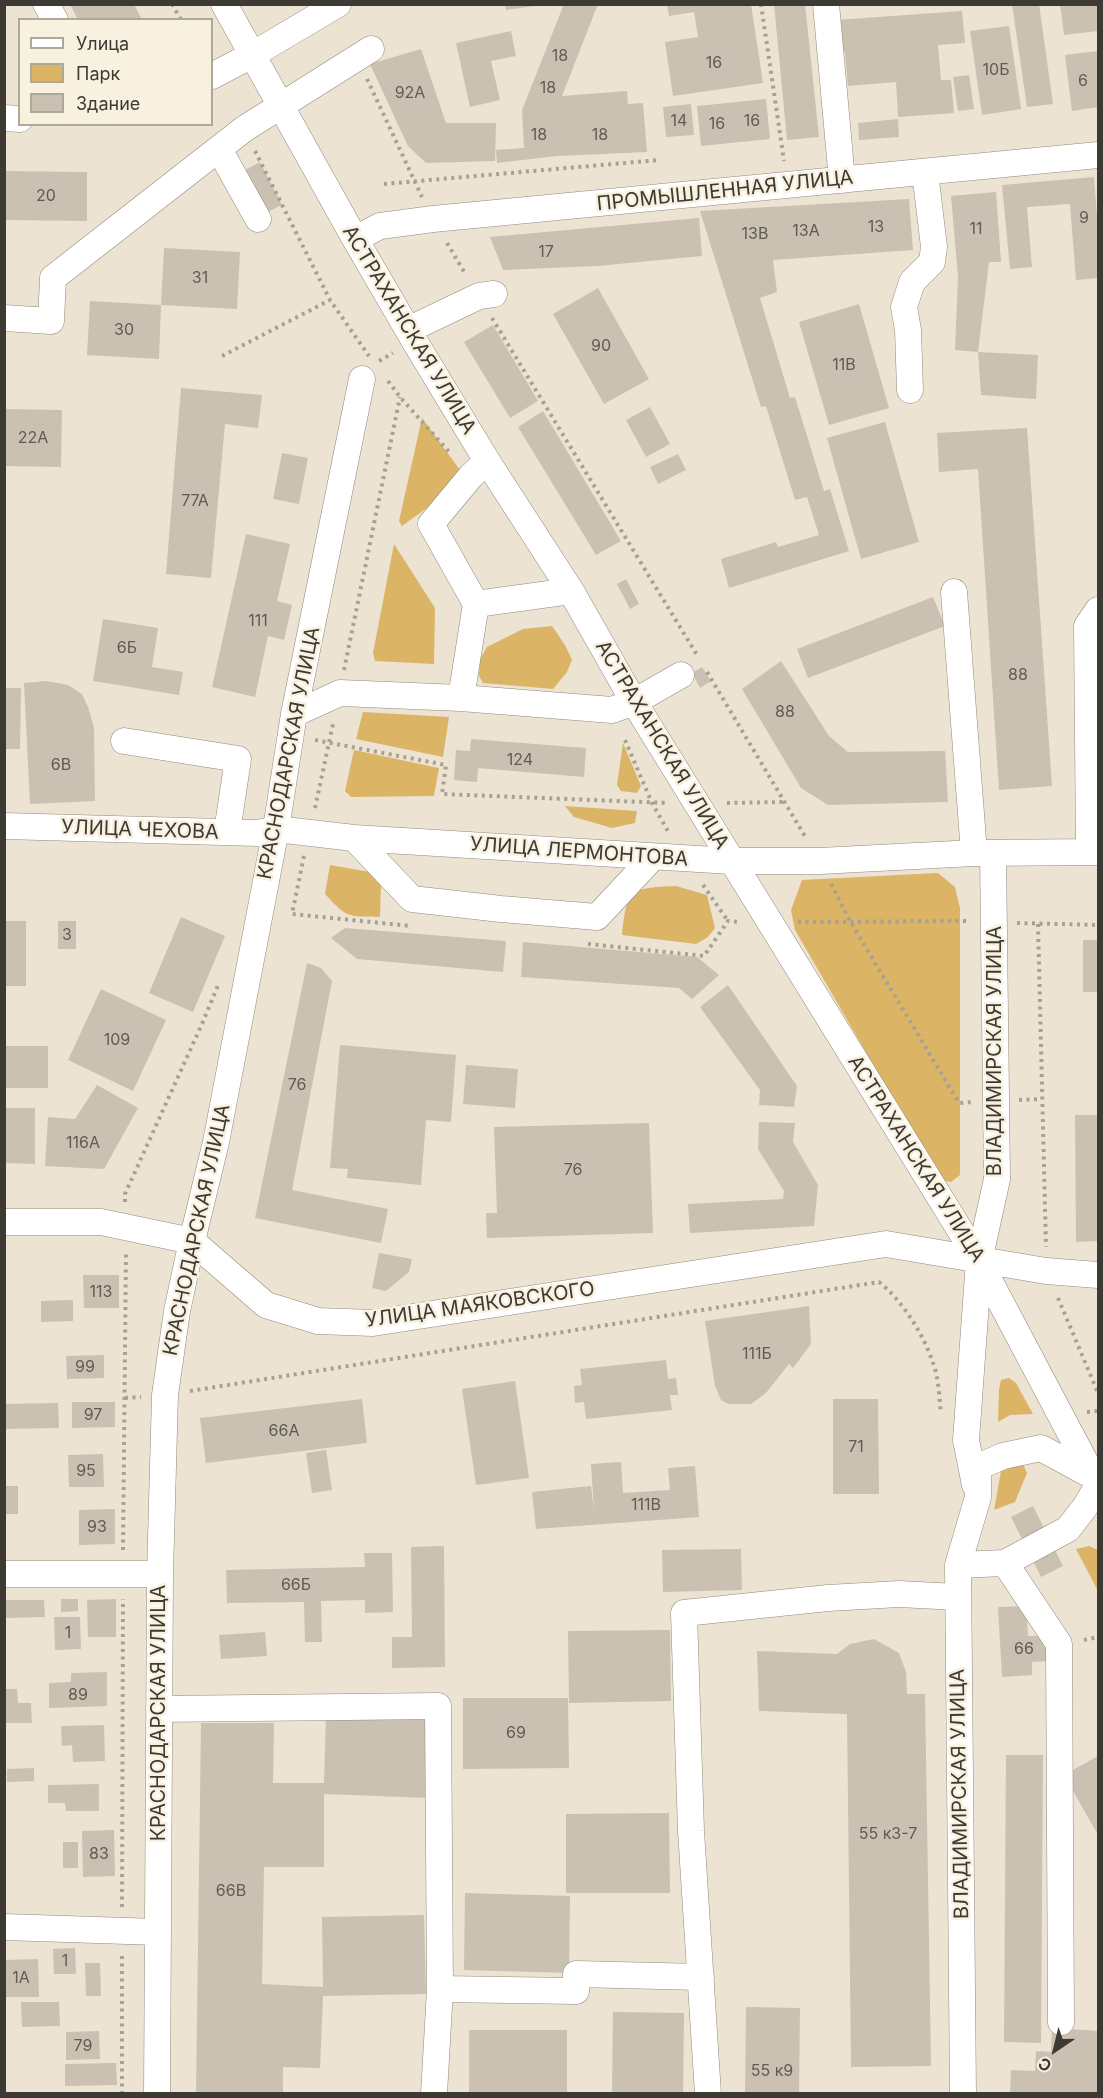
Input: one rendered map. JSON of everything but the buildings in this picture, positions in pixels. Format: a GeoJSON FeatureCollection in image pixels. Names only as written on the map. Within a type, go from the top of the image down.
{"type":"FeatureCollection","features":[{"type":"Feature","properties":{"kind":"street"},"geometry":{"type":"LineString","coordinates":[[46,4],[54,18]]}},
{"type":"Feature","properties":{"kind":"street","name":"АСТРАХАНСКАЯ УЛИЦА"},"geometry":{"type":"LineString","coordinates":[[224,4],[280,107],[408,330],[479,469],[571,591],[623,706],[696,804],[979,1261],[1096,1482]]}},
{"type":"Feature","properties":{"kind":"street"},"geometry":{"type":"LineString","coordinates":[[213,76],[252,56],[338,4]]}},
{"type":"Feature","properties":{"kind":"street"},"geometry":{"type":"LineString","coordinates":[[826,4],[842,180]]}},
{"type":"Feature","properties":{"kind":"street"},"geometry":{"type":"LineString","coordinates":[[4,318],[51,321],[53,278],[244,129],[364,53]]}},
{"type":"Feature","properties":{"kind":"street"},"geometry":{"type":"LineString","coordinates":[[219,149],[258,219]]}},
{"type":"Feature","properties":{"kind":"street","name":"ПРОМЫШЛЕННАЯ УЛИЦА"},"geometry":{"type":"LineString","coordinates":[[355,239],[380,226],[433,219],[1098,155]]}},
{"type":"Feature","properties":{"kind":"street"},"geometry":{"type":"LineString","coordinates":[[910,390],[908,330],[904,307],[912,282],[932,262],[934,247],[925,172]]}},
{"type":"Feature","properties":{"kind":"street"},"geometry":{"type":"LineString","coordinates":[[408,330],[486,295]]}},
{"type":"Feature","properties":{"kind":"street","name":"КРАСНОДАРСКАЯ УЛИЦА"},"geometry":{"type":"LineString","coordinates":[[157,2094],[160,1574],[165,1395],[177,1311],[216,1142],[276,829],[292,725],[368,371]]}},
{"type":"Feature","properties":{"kind":"street"},"geometry":{"type":"LineString","coordinates":[[461,698],[476,604],[431,524],[479,469]]}},
{"type":"Feature","properties":{"kind":"street"},"geometry":{"type":"LineString","coordinates":[[476,604],[571,591]]}},
{"type":"Feature","properties":{"kind":"street","name":"ВЛАДИМИРСКАЯ УЛИЦА"},"geometry":{"type":"LineString","coordinates":[[954,592],[994,921],[997,1179],[979,1261],[966,1440],[978,1497]]}},
{"type":"Feature","properties":{"kind":"street"},"geometry":{"type":"LineString","coordinates":[[1094,852],[1087,626],[1098,610]]}},
{"type":"Feature","properties":{"kind":"street"},"geometry":{"type":"LineString","coordinates":[[292,725],[340,693],[623,706],[691,668]]}},
{"type":"Feature","properties":{"kind":"street"},"geometry":{"type":"LineString","coordinates":[[124,741],[238,759],[227,832]]}},
{"type":"Feature","properties":{"kind":"street","name":"УЛИЦА ЧЕХОВА"},"geometry":{"type":"LineString","coordinates":[[4,826],[258,833],[276,829]]}},
{"type":"Feature","properties":{"kind":"street","name":"УЛИЦА ЛЕРМОНТОВА"},"geometry":{"type":"LineString","coordinates":[[276,829],[354,838],[731,861],[820,861],[984,853],[1094,852]]}},
{"type":"Feature","properties":{"kind":"street"},"geometry":{"type":"LineString","coordinates":[[354,838],[412,899],[597,917],[653,857]]}},
{"type":"Feature","properties":{"kind":"street","name":"УЛИЦА МАЯКОВСКОГО"},"geometry":{"type":"LineString","coordinates":[[4,1222],[101,1222],[192,1241],[266,1305],[318,1321],[373,1323],[886,1244],[1046,1271],[1098,1275]]}},
{"type":"Feature","properties":{"kind":"street","name":"ВЛАДИМИРСКАЯ УЛИЦА"},"geometry":{"type":"LineString","coordinates":[[963,2094],[958,1565],[978,1497],[978,1467],[1003,1456],[1041,1448],[1096,1482]]}},
{"type":"Feature","properties":{"kind":"street"},"geometry":{"type":"LineString","coordinates":[[958,1565],[1005,1563],[1068,1529],[1085,1507],[1096,1482]]}},
{"type":"Feature","properties":{"kind":"street"},"geometry":{"type":"LineString","coordinates":[[1005,1563],[1059,1644],[1061,2022]]}},
{"type":"Feature","properties":{"kind":"street"},"geometry":{"type":"LineString","coordinates":[[4,1574],[123,1572],[160,1574]]}},
{"type":"Feature","properties":{"kind":"street"},"geometry":{"type":"LineString","coordinates":[[708,2094],[691,1831],[684,1613],[828,1598],[899,1594],[958,1596]]}},
{"type":"Feature","properties":{"kind":"street"},"geometry":{"type":"LineString","coordinates":[[159,1709],[438,1706],[440,1989],[434,2094]]}},
{"type":"Feature","properties":{"kind":"street"},"geometry":{"type":"LineString","coordinates":[[4,1927],[158,1932]]}},
{"type":"Feature","properties":{"kind":"street"},"geometry":{"type":"LineString","coordinates":[[440,1989],[576,1991],[576,1974],[700,1977]]}},
{"type":"Feature","properties":{"kind":"path"},"geometry":{"type":"LineString","coordinates":[[172,4],[180,18]]}},
{"type":"Feature","properties":{"kind":"path"},"geometry":{"type":"LineString","coordinates":[[761,4],[788,185]]}},
{"type":"Feature","properties":{"kind":"path"},"geometry":{"type":"LineString","coordinates":[[364,53],[415,182],[433,219],[486,295],[691,668]]}},
{"type":"Feature","properties":{"kind":"path"},"geometry":{"type":"LineString","coordinates":[[244,129],[368,371]]}},
{"type":"Feature","properties":{"kind":"path"},"geometry":{"type":"LineString","coordinates":[[384,184],[659,160]]}},
{"type":"Feature","properties":{"kind":"path"},"geometry":{"type":"LineString","coordinates":[[222,356],[330,300]]}},
{"type":"Feature","properties":{"kind":"path"},"geometry":{"type":"LineString","coordinates":[[387,380],[400,397],[479,469]]}},
{"type":"Feature","properties":{"kind":"path"},"geometry":{"type":"LineString","coordinates":[[400,397],[292,914],[422,927]]}},
{"type":"Feature","properties":{"kind":"path"},"geometry":{"type":"LineString","coordinates":[[706,671],[786,802],[820,861],[850,921],[958,1104],[1041,1099]]}},
{"type":"Feature","properties":{"kind":"path"},"geometry":{"type":"LineString","coordinates":[[623,706],[652,803]]}},
{"type":"Feature","properties":{"kind":"path"},"geometry":{"type":"LineString","coordinates":[[292,725],[329,743],[446,765],[442,794],[652,803],[786,802]]}},
{"type":"Feature","properties":{"kind":"path"},"geometry":{"type":"LineString","coordinates":[[586,944],[704,956],[728,921],[994,921],[1098,926]]}},
{"type":"Feature","properties":{"kind":"path"},"geometry":{"type":"LineString","coordinates":[[1038,924],[1046,1271],[1098,1394]]}},
{"type":"Feature","properties":{"kind":"path"},"geometry":{"type":"LineString","coordinates":[[125,1398],[165,1395],[879,1282],[891,1291],[910,1316],[934,1363],[942,1420]]}},
{"type":"Feature","properties":{"kind":"path"},"geometry":{"type":"LineString","coordinates":[[1061,1416],[1069,1413],[1098,1411]]}},
{"type":"Feature","properties":{"kind":"green space"},"geometry":{"type":"Polygon","coordinates":[[[422,418],[460,470],[450,491],[402,526],[399,521],[422,418]]]}},
{"type":"Feature","properties":{"kind":"green space"},"geometry":{"type":"Polygon","coordinates":[[[394,544],[435,608],[434,664],[375,661],[373,653],[394,544]]]}},
{"type":"Feature","properties":{"kind":"green space"},"geometry":{"type":"Polygon","coordinates":[[[552,626],[572,660],[567,672],[553,689],[483,683],[479,676],[480,659],[487,647],[523,629],[552,626]]]}},
{"type":"Feature","properties":{"kind":"green space"},"geometry":{"type":"Polygon","coordinates":[[[363,712],[449,717],[443,757],[356,739],[363,712]]]}},
{"type":"Feature","properties":{"kind":"green space"},"geometry":{"type":"Polygon","coordinates":[[[623,743],[641,786],[637,793],[621,791],[617,785],[623,743]]]}},
{"type":"Feature","properties":{"kind":"green space"},"geometry":{"type":"Polygon","coordinates":[[[354,750],[439,768],[434,796],[351,797],[345,791],[354,750]]]}},
{"type":"Feature","properties":{"kind":"green space"},"geometry":{"type":"Polygon","coordinates":[[[565,806],[637,811],[635,823],[612,828],[574,817],[565,806]]]}},
{"type":"Feature","properties":{"kind":"green space"},"geometry":{"type":"Polygon","coordinates":[[[330,865],[370,872],[381,884],[380,917],[349,915],[325,894],[330,865]]]}},
{"type":"Feature","properties":{"kind":"green space"},"geometry":{"type":"Polygon","coordinates":[[[938,873],[955,887],[960,908],[960,1175],[951,1182],[940,1180],[795,930],[791,910],[802,880],[938,873]]]}},
{"type":"Feature","properties":{"kind":"green space"},"geometry":{"type":"Polygon","coordinates":[[[676,886],[707,895],[715,928],[708,937],[696,944],[622,935],[626,908],[634,894],[649,888],[676,886]]]}},
{"type":"Feature","properties":{"kind":"green space"},"geometry":{"type":"Polygon","coordinates":[[[1009,1378],[1016,1383],[1033,1414],[1010,1415],[998,1422],[1001,1380],[1009,1378]]]}},
{"type":"Feature","properties":{"kind":"green space"},"geometry":{"type":"Polygon","coordinates":[[[1023,1464],[1027,1473],[1015,1502],[994,1510],[1001,1471],[1023,1464]]]}},
{"type":"Feature","properties":{"kind":"green space"},"geometry":{"type":"Polygon","coordinates":[[[1089,1546],[1098,1550],[1098,1591],[1076,1549],[1089,1546]]]}}]}
